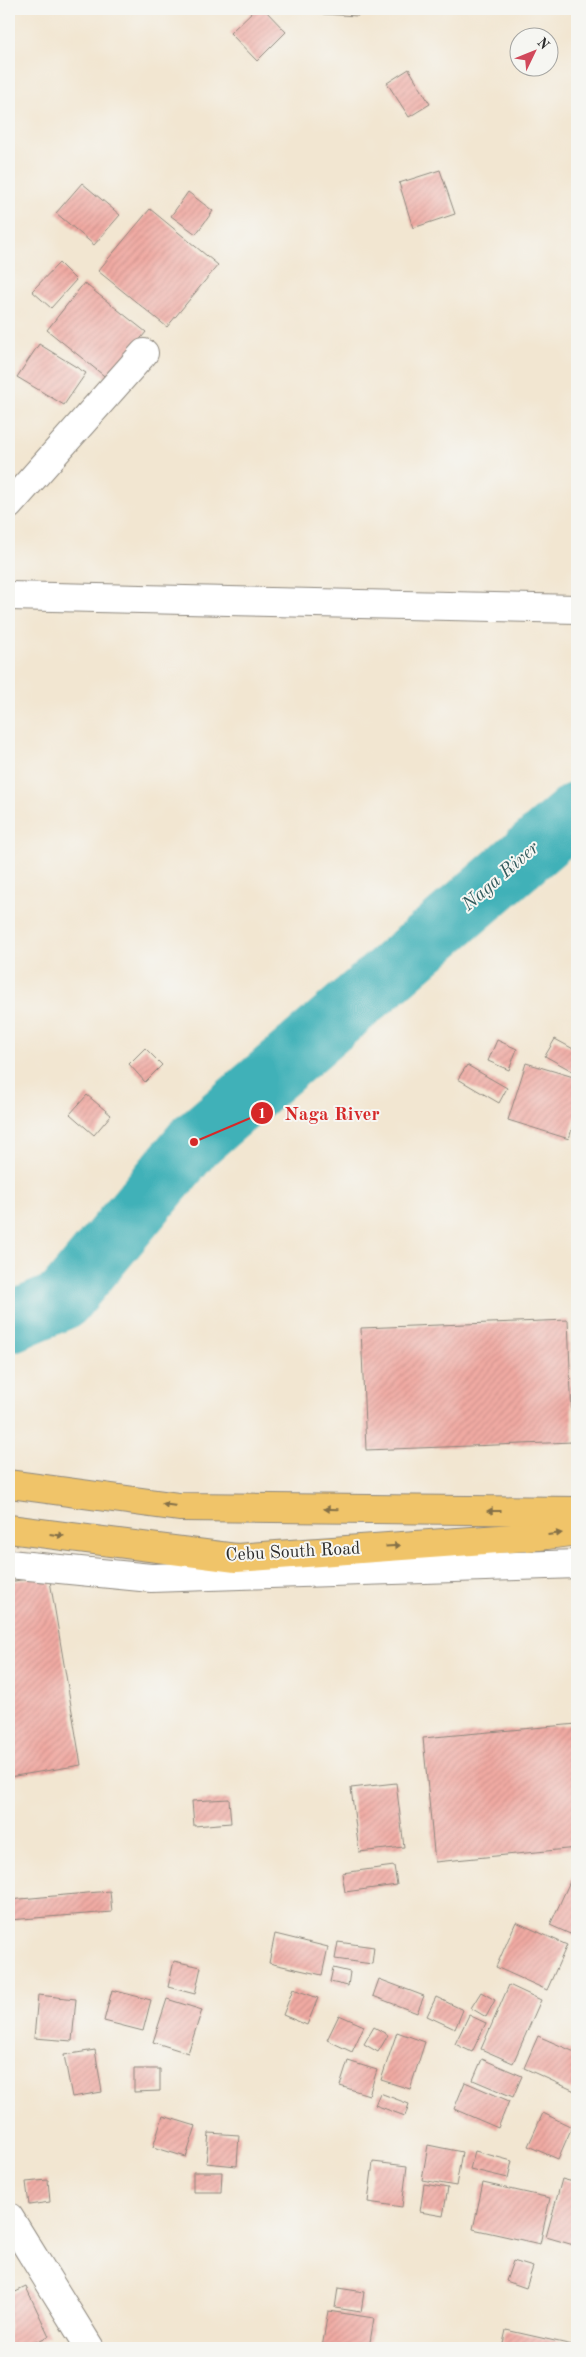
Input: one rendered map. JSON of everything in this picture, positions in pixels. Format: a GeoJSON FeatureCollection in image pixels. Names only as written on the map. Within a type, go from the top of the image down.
{"type":"FeatureCollection","features":[{"type":"Feature","properties":{"kind":"highway"},"geometry":{"type":"LineString","coordinates":[[9,1484],[179,1507],[577,1511]]}},
{"type":"Feature","properties":{"kind":"highway","name":"Cebu South Road"},"geometry":{"type":"LineString","coordinates":[[9,1529],[236,1558],[519,1538],[577,1531]]}},
{"type":"Feature","properties":{"kind":"street"},"geometry":{"type":"LineString","coordinates":[[9,505],[144,353]]}},
{"type":"Feature","properties":{"kind":"street"},"geometry":{"type":"LineString","coordinates":[[9,596],[577,609]]}},
{"type":"Feature","properties":{"kind":"street"},"geometry":{"type":"LineString","coordinates":[[9,1564],[151,1578],[577,1564]]}},
{"type":"Feature","properties":{"kind":"street"},"geometry":{"type":"LineString","coordinates":[[9,2217],[90,2348]]}},
{"type":"Feature","properties":{"kind":"building"},"geometry":{"type":"Polygon","coordinates":[[[255,9],[264,9],[286,32],[257,61],[230,33],[255,9]]]}},
{"type":"Feature","properties":{"kind":"building"},"geometry":{"type":"Polygon","coordinates":[[[323,9],[358,9],[358,16],[323,14],[323,9]]]}},
{"type":"Feature","properties":{"kind":"building"},"geometry":{"type":"Polygon","coordinates":[[[409,69],[430,104],[409,117],[387,83],[409,69]]]}},
{"type":"Feature","properties":{"kind":"building"},"geometry":{"type":"Polygon","coordinates":[[[440,170],[455,214],[413,228],[399,183],[440,170]]]}},
{"type":"Feature","properties":{"kind":"building"},"geometry":{"type":"Polygon","coordinates":[[[82,183],[120,215],[94,245],[56,213],[82,183]]]}},
{"type":"Feature","properties":{"kind":"building"},"geometry":{"type":"Polygon","coordinates":[[[188,192],[213,211],[196,234],[171,216],[188,192]]]}},
{"type":"Feature","properties":{"kind":"building"},"geometry":{"type":"Polygon","coordinates":[[[150,209],[218,265],[167,327],[98,271],[150,209]]]}},
{"type":"Feature","properties":{"kind":"building"},"geometry":{"type":"Polygon","coordinates":[[[59,263],[76,280],[51,308],[32,291],[59,263]]]}},
{"type":"Feature","properties":{"kind":"building"},"geometry":{"type":"Polygon","coordinates":[[[84,283],[146,332],[108,379],[47,330],[84,283]]]}},
{"type":"Feature","properties":{"kind":"building"},"geometry":{"type":"Polygon","coordinates":[[[39,344],[86,373],[64,405],[17,377],[39,344]]]}},
{"type":"Feature","properties":{"kind":"building"},"geometry":{"type":"Polygon","coordinates":[[[555,1039],[577,1051],[577,1067],[574,1072],[545,1056],[555,1039]]]}},
{"type":"Feature","properties":{"kind":"building"},"geometry":{"type":"Polygon","coordinates":[[[497,1040],[517,1049],[509,1070],[488,1061],[497,1040]]]}},
{"type":"Feature","properties":{"kind":"building"},"geometry":{"type":"Polygon","coordinates":[[[145,1048],[162,1065],[145,1082],[129,1064],[145,1048]]]}},
{"type":"Feature","properties":{"kind":"building"},"geometry":{"type":"Polygon","coordinates":[[[526,1063],[577,1078],[577,1111],[569,1139],[508,1120],[526,1063]]]}},
{"type":"Feature","properties":{"kind":"building"},"geometry":{"type":"Polygon","coordinates":[[[467,1065],[507,1088],[499,1103],[458,1079],[467,1065]]]}},
{"type":"Feature","properties":{"kind":"building"},"geometry":{"type":"Polygon","coordinates":[[[87,1095],[111,1115],[94,1135],[70,1114],[87,1095]]]}},
{"type":"Feature","properties":{"kind":"building"},"geometry":{"type":"Polygon","coordinates":[[[568,1320],[573,1442],[366,1450],[361,1328],[568,1320]]]}},
{"type":"Feature","properties":{"kind":"building"},"geometry":{"type":"Polygon","coordinates":[[[49,1575],[81,1765],[9,1777],[9,1582],[49,1575]]]}},
{"type":"Feature","properties":{"kind":"building"},"geometry":{"type":"Polygon","coordinates":[[[577,1724],[577,1848],[435,1862],[423,1738],[577,1724]]]}},
{"type":"Feature","properties":{"kind":"building"},"geometry":{"type":"Polygon","coordinates":[[[396,1783],[404,1847],[359,1852],[351,1788],[396,1783]]]}},
{"type":"Feature","properties":{"kind":"building"},"geometry":{"type":"Polygon","coordinates":[[[229,1799],[231,1823],[194,1826],[192,1801],[229,1799]]]}},
{"type":"Feature","properties":{"kind":"building"},"geometry":{"type":"Polygon","coordinates":[[[394,1866],[397,1885],[345,1892],[342,1873],[394,1866]]]}},
{"type":"Feature","properties":{"kind":"building"},"geometry":{"type":"Polygon","coordinates":[[[572,1877],[577,1880],[577,1937],[550,1925],[572,1877]]]}},
{"type":"Feature","properties":{"kind":"building"},"geometry":{"type":"Polygon","coordinates":[[[110,1891],[112,1912],[9,1920],[9,1900],[110,1891]]]}},
{"type":"Feature","properties":{"kind":"building"},"geometry":{"type":"Polygon","coordinates":[[[516,1922],[567,1945],[547,1990],[496,1967],[516,1922]]]}},
{"type":"Feature","properties":{"kind":"building"},"geometry":{"type":"Polygon","coordinates":[[[275,1934],[328,1947],[322,1975],[269,1963],[275,1934]]]}},
{"type":"Feature","properties":{"kind":"building"},"geometry":{"type":"Polygon","coordinates":[[[338,1942],[374,1947],[372,1964],[335,1959],[338,1942]]]}},
{"type":"Feature","properties":{"kind":"building"},"geometry":{"type":"Polygon","coordinates":[[[174,1961],[201,1967],[195,1994],[168,1987],[174,1961]]]}},
{"type":"Feature","properties":{"kind":"building"},"geometry":{"type":"Polygon","coordinates":[[[333,1968],[350,1972],[348,1986],[330,1982],[333,1968]]]}},
{"type":"Feature","properties":{"kind":"building"},"geometry":{"type":"Polygon","coordinates":[[[379,1979],[424,1996],[417,2013],[373,1996],[379,1979]]]}},
{"type":"Feature","properties":{"kind":"building"},"geometry":{"type":"Polygon","coordinates":[[[509,1985],[541,2000],[513,2063],[481,2049],[509,1985]]]}},
{"type":"Feature","properties":{"kind":"building"},"geometry":{"type":"Polygon","coordinates":[[[293,1989],[318,1998],[307,2025],[283,2015],[293,1989]]]}},
{"type":"Feature","properties":{"kind":"building"},"geometry":{"type":"Polygon","coordinates":[[[112,1990],[151,2000],[143,2031],[104,2021],[112,1990]]]}},
{"type":"Feature","properties":{"kind":"building"},"geometry":{"type":"Polygon","coordinates":[[[481,1992],[495,2000],[486,2017],[471,2008],[481,1992]]]}},
{"type":"Feature","properties":{"kind":"building"},"geometry":{"type":"Polygon","coordinates":[[[38,1995],[76,1999],[72,2041],[34,2038],[38,1995]]]}},
{"type":"Feature","properties":{"kind":"building"},"geometry":{"type":"Polygon","coordinates":[[[436,1997],[463,2010],[455,2029],[427,2016],[436,1997]]]}},
{"type":"Feature","properties":{"kind":"building"},"geometry":{"type":"Polygon","coordinates":[[[167,1999],[202,2010],[188,2053],[153,2042],[167,1999]]]}},
{"type":"Feature","properties":{"kind":"building"},"geometry":{"type":"Polygon","coordinates":[[[339,2015],[364,2026],[352,2052],[327,2040],[339,2015]]]}},
{"type":"Feature","properties":{"kind":"building"},"geometry":{"type":"Polygon","coordinates":[[[469,2015],[486,2023],[472,2052],[455,2044],[469,2015]]]}},
{"type":"Feature","properties":{"kind":"building"},"geometry":{"type":"Polygon","coordinates":[[[374,2027],[388,2035],[378,2052],[364,2044],[374,2027]]]}},
{"type":"Feature","properties":{"kind":"building"},"geometry":{"type":"Polygon","coordinates":[[[397,2032],[425,2042],[410,2089],[381,2080],[397,2032]]]}},
{"type":"Feature","properties":{"kind":"building"},"geometry":{"type":"Polygon","coordinates":[[[538,2036],[577,2053],[577,2092],[524,2068],[538,2036]]]}},
{"type":"Feature","properties":{"kind":"building"},"geometry":{"type":"Polygon","coordinates":[[[95,2050],[102,2092],[72,2097],[64,2055],[95,2050]]]}},
{"type":"Feature","properties":{"kind":"building"},"geometry":{"type":"Polygon","coordinates":[[[482,2059],[522,2076],[513,2097],[473,2080],[482,2059]]]}},
{"type":"Feature","properties":{"kind":"building"},"geometry":{"type":"Polygon","coordinates":[[[348,2061],[377,2070],[369,2095],[340,2086],[348,2061]]]}},
{"type":"Feature","properties":{"kind":"building"},"geometry":{"type":"Polygon","coordinates":[[[134,2069],[160,2069],[160,2091],[134,2092],[134,2069]]]}},
{"type":"Feature","properties":{"kind":"building"},"geometry":{"type":"Polygon","coordinates":[[[465,2082],[509,2101],[498,2128],[454,2109],[465,2082]]]}},
{"type":"Feature","properties":{"kind":"building"},"geometry":{"type":"Polygon","coordinates":[[[380,2093],[409,2104],[405,2116],[375,2105],[380,2093]]]}},
{"type":"Feature","properties":{"kind":"building"},"geometry":{"type":"Polygon","coordinates":[[[543,2113],[572,2127],[558,2159],[528,2146],[543,2113]]]}},
{"type":"Feature","properties":{"kind":"building"},"geometry":{"type":"Polygon","coordinates":[[[163,2116],[196,2126],[186,2157],[153,2147],[163,2116]]]}},
{"type":"Feature","properties":{"kind":"building"},"geometry":{"type":"Polygon","coordinates":[[[209,2133],[239,2135],[237,2166],[206,2163],[209,2133]]]}},
{"type":"Feature","properties":{"kind":"building"},"geometry":{"type":"Polygon","coordinates":[[[428,2145],[462,2152],[456,2186],[422,2180],[428,2145]]]}},
{"type":"Feature","properties":{"kind":"building"},"geometry":{"type":"Polygon","coordinates":[[[475,2151],[512,2161],[508,2178],[470,2169],[475,2151]]]}},
{"type":"Feature","properties":{"kind":"building"},"geometry":{"type":"Polygon","coordinates":[[[373,2162],[407,2166],[402,2207],[368,2202],[373,2162]]]}},
{"type":"Feature","properties":{"kind":"building"},"geometry":{"type":"Polygon","coordinates":[[[193,2172],[222,2172],[221,2192],[193,2192],[193,2172]]]}},
{"type":"Feature","properties":{"kind":"building"},"geometry":{"type":"Polygon","coordinates":[[[562,2179],[577,2183],[577,2246],[546,2237],[562,2179]]]}},
{"type":"Feature","properties":{"kind":"building"},"geometry":{"type":"Polygon","coordinates":[[[48,2180],[50,2202],[29,2205],[26,2182],[48,2180]]]}},
{"type":"Feature","properties":{"kind":"building"},"geometry":{"type":"Polygon","coordinates":[[[483,2183],[550,2198],[540,2244],[473,2229],[483,2183]]]}},
{"type":"Feature","properties":{"kind":"building"},"geometry":{"type":"Polygon","coordinates":[[[424,2184],[448,2188],[443,2216],[420,2212],[424,2184]]]}},
{"type":"Feature","properties":{"kind":"building"},"geometry":{"type":"Polygon","coordinates":[[[513,2261],[533,2267],[526,2288],[506,2281],[513,2261]]]}},
{"type":"Feature","properties":{"kind":"building"},"geometry":{"type":"Polygon","coordinates":[[[26,2287],[49,2336],[22,2348],[9,2348],[9,2295],[26,2287]]]}},
{"type":"Feature","properties":{"kind":"building"},"geometry":{"type":"Polygon","coordinates":[[[338,2288],[364,2292],[361,2312],[335,2308],[338,2288]]]}},
{"type":"Feature","properties":{"kind":"building"},"geometry":{"type":"Polygon","coordinates":[[[328,2311],[374,2318],[369,2348],[322,2348],[328,2311]]]}},
{"type":"Feature","properties":{"kind":"building"},"geometry":{"type":"Polygon","coordinates":[[[506,2330],[577,2346],[577,2348],[502,2348],[506,2330]]]}},
{"type":"Feature","properties":{"kind":"waterway","name":"Naga River"},"geometry":{"type":"LineString","coordinates":[[9,1323],[63,1300],[194,1142],[577,812]]}},
{"type":"Feature","properties":{"kind":"place","name":"Naga River"},"geometry":{"type":"Point","coordinates":[194,1142]}}]}
